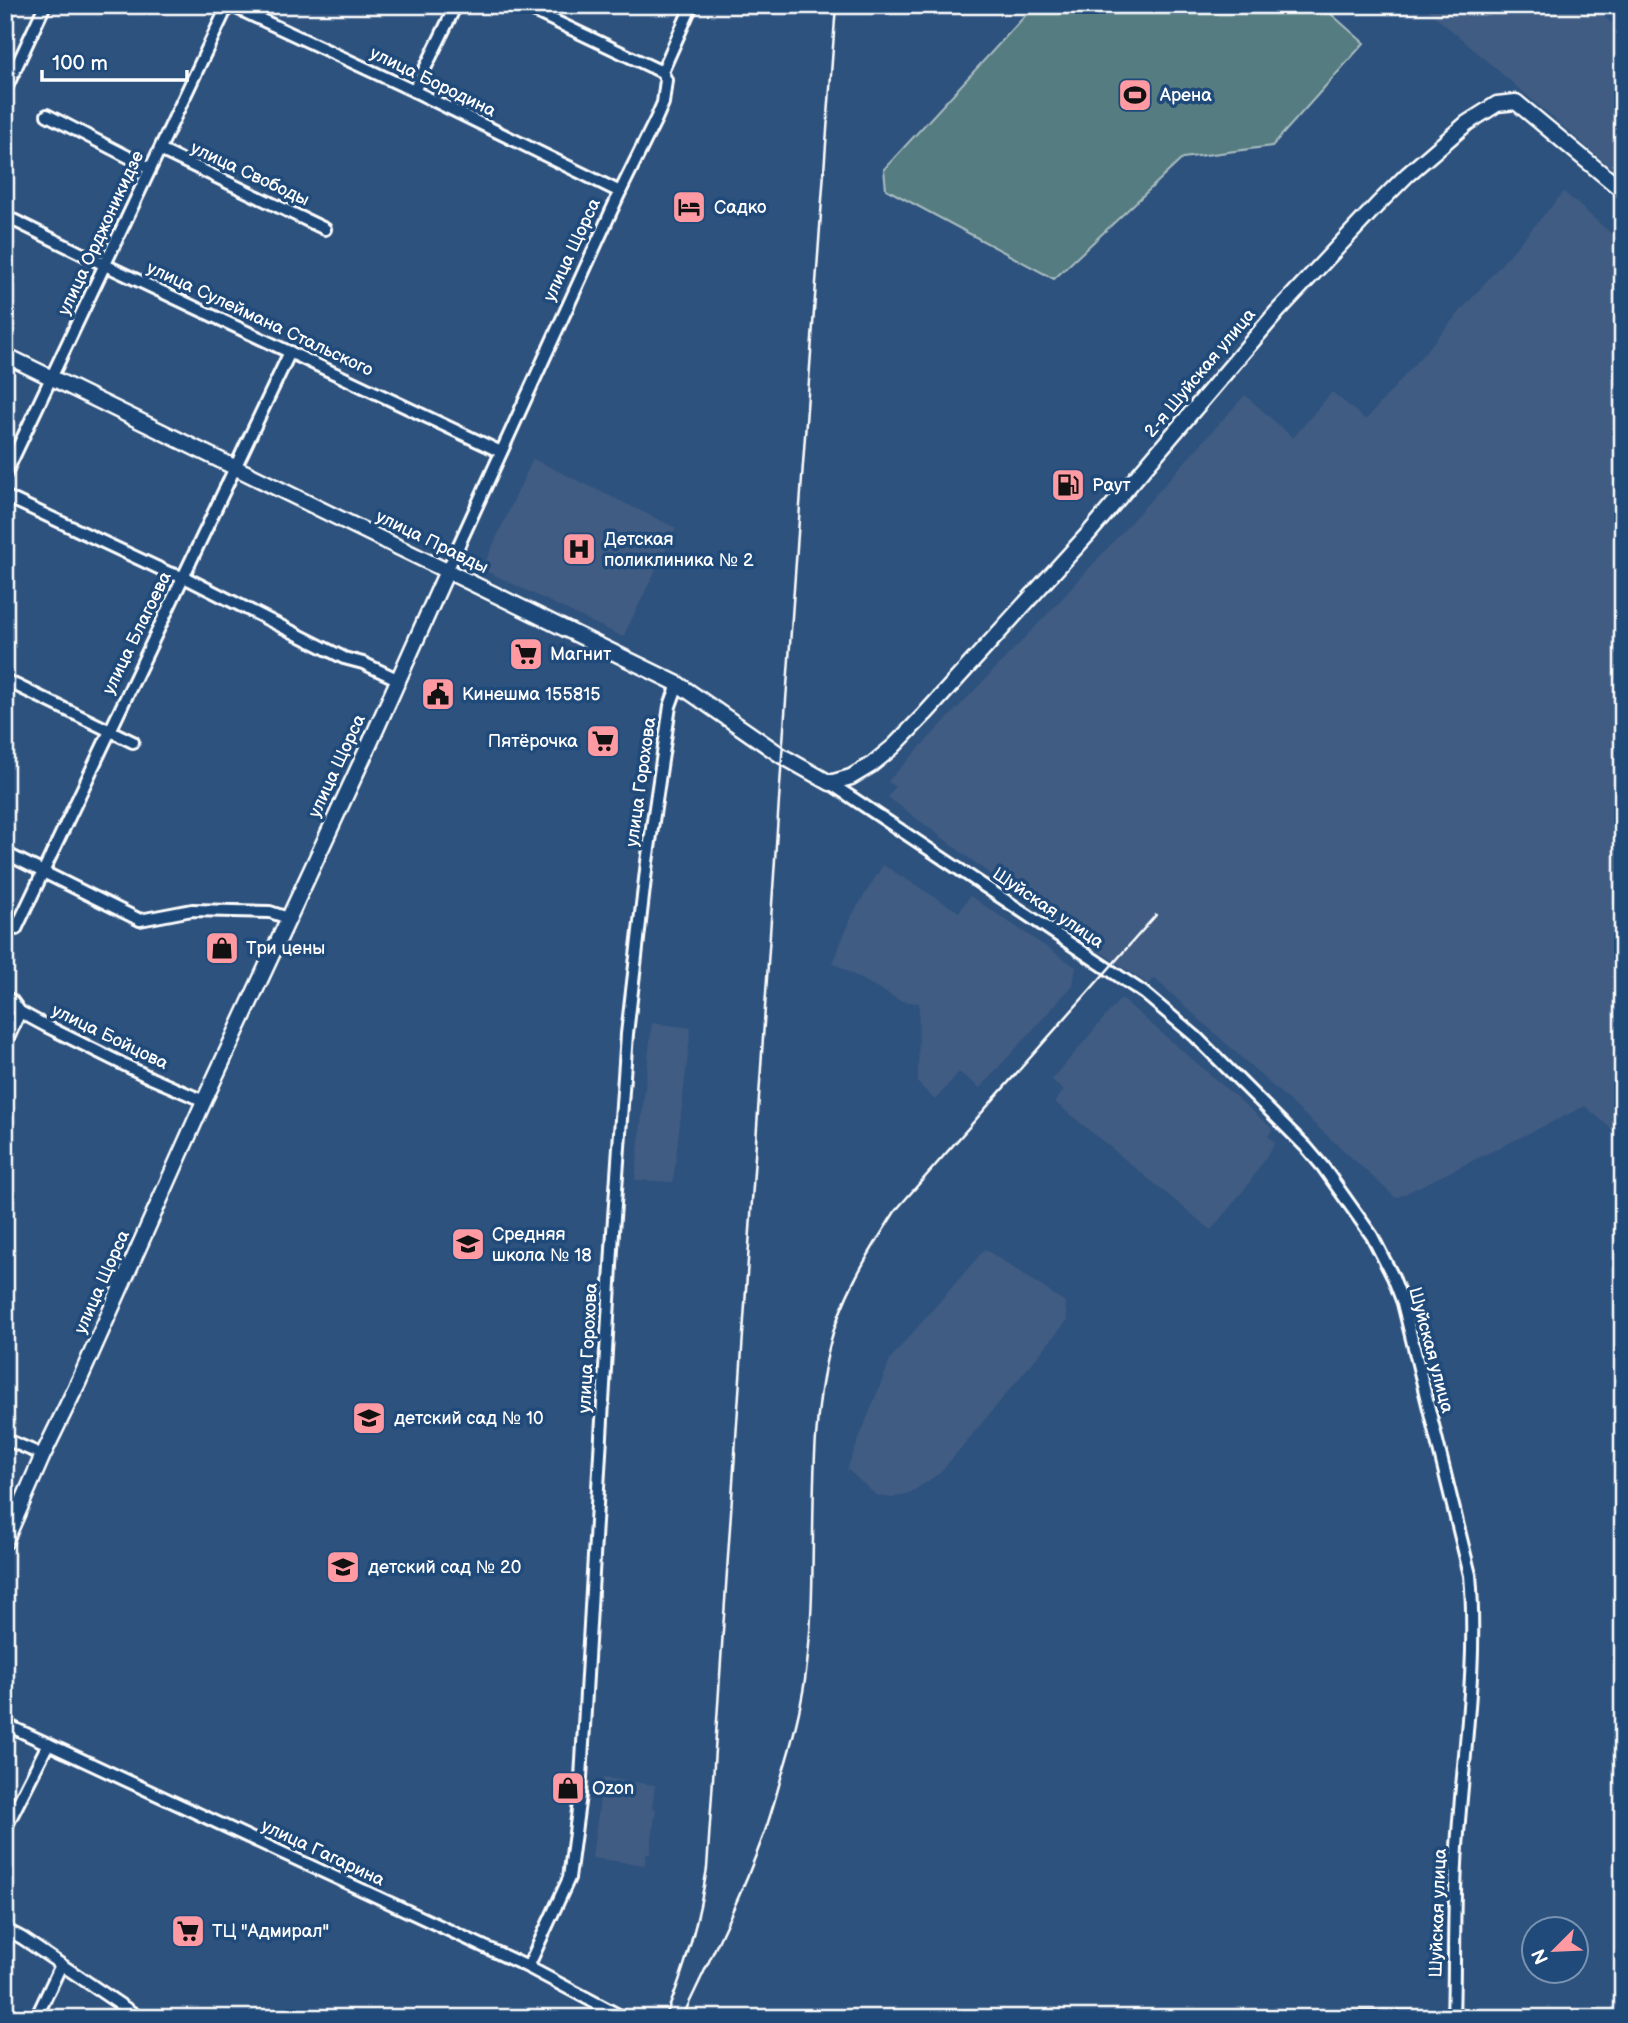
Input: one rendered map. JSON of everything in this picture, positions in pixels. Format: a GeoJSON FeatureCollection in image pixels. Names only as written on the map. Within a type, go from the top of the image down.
{"type":"FeatureCollection","features":[{"type":"Feature","properties":{"kind":"street"},"geometry":{"type":"LineString","coordinates":[[5,91],[45,5]]}},
{"type":"Feature","properties":{"kind":"street","name":"улица Бородина"},"geometry":{"type":"LineString","coordinates":[[229,5],[414,91],[620,192]]}},
{"type":"Feature","properties":{"kind":"street","name":"улица Орджоникидзе"},"geometry":{"type":"LineString","coordinates":[[5,475],[229,5]]}},
{"type":"Feature","properties":{"kind":"street"},"geometry":{"type":"LineString","coordinates":[[414,91],[456,5]]}},
{"type":"Feature","properties":{"kind":"street"},"geometry":{"type":"LineString","coordinates":[[521,5],[662,72]]}},
{"type":"Feature","properties":{"kind":"street","name":"улица Щорса"},"geometry":{"type":"LineString","coordinates":[[5,1542],[204,1101],[663,103],[666,80],[662,72],[692,5]]}},
{"type":"Feature","properties":{"kind":"street","name":"2-я Шуйская улица"},"geometry":{"type":"LineString","coordinates":[[830,783],[851,777],[871,765],[925,714],[1086,535],[1277,313],[1392,190],[1467,123],[1497,104],[1516,102],[1623,191]]}},
{"type":"Feature","properties":{"kind":"street"},"geometry":{"type":"LineString","coordinates":[[47,115],[144,165]]}},
{"type":"Feature","properties":{"kind":"street","name":"улица Свободы"},"geometry":{"type":"LineString","coordinates":[[160,150],[325,229]]}},
{"type":"Feature","properties":{"kind":"street","name":"улица Сулеймана Стальского"},"geometry":{"type":"LineString","coordinates":[[5,216],[501,452]]}},
{"type":"Feature","properties":{"kind":"street","name":"улица Благоева"},"geometry":{"type":"LineString","coordinates":[[16,929],[290,352]]}},
{"type":"Feature","properties":{"kind":"street","name":"улица Правды"},"geometry":{"type":"LineString","coordinates":[[5,355],[678,684],[782,756],[830,783]]}},
{"type":"Feature","properties":{"kind":"street"},"geometry":{"type":"LineString","coordinates":[[5,496],[169,573],[184,577],[344,658],[363,663],[397,679]]}},
{"type":"Feature","properties":{"kind":"street"},"geometry":{"type":"LineString","coordinates":[[5,680],[133,741]]}},
{"type":"Feature","properties":{"kind":"street","name":"улица Горохова"},"geometry":{"type":"LineString","coordinates":[[528,1967],[569,1878],[580,1794],[610,1273],[627,1034],[670,706],[678,684]]}},
{"type":"Feature","properties":{"kind":"street","name":"Шуйская улица"},"geometry":{"type":"LineString","coordinates":[[830,783],[1144,993],[1195,1036],[1297,1137],[1323,1167],[1372,1236],[1393,1277],[1403,1303],[1467,1563],[1472,1598],[1472,1649],[1454,1890],[1453,2018]]}},
{"type":"Feature","properties":{"kind":"street"},"geometry":{"type":"LineString","coordinates":[[5,853],[140,920],[179,911],[203,909],[270,912],[288,918]]}},
{"type":"Feature","properties":{"kind":"street","name":"улица Бойцова"},"geometry":{"type":"LineString","coordinates":[[5,998],[12,1001],[20,1012],[151,1078],[204,1101]]}},
{"type":"Feature","properties":{"kind":"street"},"geometry":{"type":"LineString","coordinates":[[5,1045],[20,1012]]}},
{"type":"Feature","properties":{"kind":"street"},"geometry":{"type":"LineString","coordinates":[[5,1439],[43,1455]]}},
{"type":"Feature","properties":{"kind":"street","name":"улица Гагарина"},"geometry":{"type":"LineString","coordinates":[[5,1724],[528,1967],[624,2018]]}},
{"type":"Feature","properties":{"kind":"street"},"geometry":{"type":"LineString","coordinates":[[5,1829],[48,1744]]}},
{"type":"Feature","properties":{"kind":"street"},"geometry":{"type":"LineString","coordinates":[[5,1929],[140,2018]]}},
{"type":"Feature","properties":{"kind":"street"},"geometry":{"type":"LineString","coordinates":[[36,2018],[61,1965]]}},
{"type":"Feature","properties":{"kind":"street"},"geometry":{"type":"LineString","coordinates":[[1338,2018],[1453,2018]]}},
{"type":"Feature","properties":{"kind":"shaded area"},"geometry":{"type":"Polygon","coordinates":[[[1422,5],[1591,5],[1617,28],[1623,22],[1623,178],[1422,5]]]}},
{"type":"Feature","properties":{"kind":"shaded area"},"geometry":{"type":"Polygon","coordinates":[[[1564,192],[1623,244],[1623,1139],[1585,1106],[1396,1198],[1154,978],[1148,984],[1032,905],[888,797],[895,787],[888,781],[1060,601],[1245,395],[1293,438],[1332,392],[1366,420],[1564,192]]]}},
{"type":"Feature","properties":{"kind":"shaded area","name":"Детская поликлиника № 2"},"geometry":{"type":"Polygon","coordinates":[[[533,459],[676,528],[623,637],[482,569],[533,459]]]}},
{"type":"Feature","properties":{"kind":"shaded area"},"geometry":{"type":"Polygon","coordinates":[[[883,865],[959,912],[970,896],[1076,967],[1073,985],[980,1088],[959,1072],[935,1100],[918,1083],[919,1003],[901,1001],[833,963],[851,917],[883,865]]]}},
{"type":"Feature","properties":{"kind":"shaded area"},"geometry":{"type":"Polygon","coordinates":[[[1121,998],[1273,1129],[1268,1136],[1275,1143],[1247,1186],[1211,1230],[1055,1102],[1064,1090],[1052,1080],[1121,998]]]}},
{"type":"Feature","properties":{"kind":"shaded area"},"geometry":{"type":"Polygon","coordinates":[[[652,1023],[691,1028],[673,1182],[635,1180],[652,1023]]]}},
{"type":"Feature","properties":{"kind":"shaded area"},"geometry":{"type":"Polygon","coordinates":[[[985,1249],[1065,1302],[1067,1321],[940,1473],[910,1493],[892,1498],[876,1495],[847,1469],[891,1358],[985,1249]]]}},
{"type":"Feature","properties":{"kind":"shaded area"},"geometry":{"type":"Polygon","coordinates":[[[603,1778],[655,1785],[652,1808],[656,1809],[650,1854],[646,1854],[645,1865],[592,1858],[603,1778]]]}},
{"type":"Feature","properties":{"kind":"green space","name":"Арена"},"geometry":{"type":"Polygon","coordinates":[[[1035,5],[1321,5],[1364,43],[1272,146],[1183,158],[1054,279],[886,189],[884,169],[1035,5]]]}},
{"type":"Feature","properties":{"kind":"railway"},"geometry":{"type":"LineString","coordinates":[[665,2018],[690,1944],[707,1868],[836,5]]}},
{"type":"Feature","properties":{"kind":"railway"},"geometry":{"type":"LineString","coordinates":[[682,2018],[755,1857],[771,1813],[798,1717],[810,1639],[814,1472],[821,1389],[840,1312],[866,1259],[896,1210],[1156,915]]}},
{"type":"Feature","properties":{"kind":"place","name":"Арена"},"geometry":{"type":"Point","coordinates":[1135,95]}},
{"type":"Feature","properties":{"kind":"place","name":"Садко"},"geometry":{"type":"Point","coordinates":[689,207]}},
{"type":"Feature","properties":{"kind":"place","name":"Раут"},"geometry":{"type":"Point","coordinates":[1068,485]}},
{"type":"Feature","properties":{"kind":"place","name":"Детская поликлиника № 2"},"geometry":{"type":"Point","coordinates":[579,549]}},
{"type":"Feature","properties":{"kind":"place","name":"Магнит"},"geometry":{"type":"Point","coordinates":[526,654]}},
{"type":"Feature","properties":{"kind":"place","name":"Кинешма 155815"},"geometry":{"type":"Point","coordinates":[438,694]}},
{"type":"Feature","properties":{"kind":"place","name":"Пятёрочка"},"geometry":{"type":"Point","coordinates":[603,741]}},
{"type":"Feature","properties":{"kind":"place","name":"Три цены"},"geometry":{"type":"Point","coordinates":[222,948]}},
{"type":"Feature","properties":{"kind":"place","name":"Средняя школа № 18"},"geometry":{"type":"Point","coordinates":[468,1244]}},
{"type":"Feature","properties":{"kind":"place","name":"детский сад № 10"},"geometry":{"type":"Point","coordinates":[369,1418]}},
{"type":"Feature","properties":{"kind":"place","name":"детский сад № 20"},"geometry":{"type":"Point","coordinates":[343,1567]}},
{"type":"Feature","properties":{"kind":"place","name":"Ozon"},"geometry":{"type":"Point","coordinates":[568,1788]}},
{"type":"Feature","properties":{"kind":"place","name":"ТЦ \"Адмирал\""},"geometry":{"type":"Point","coordinates":[188,1931]}}]}
